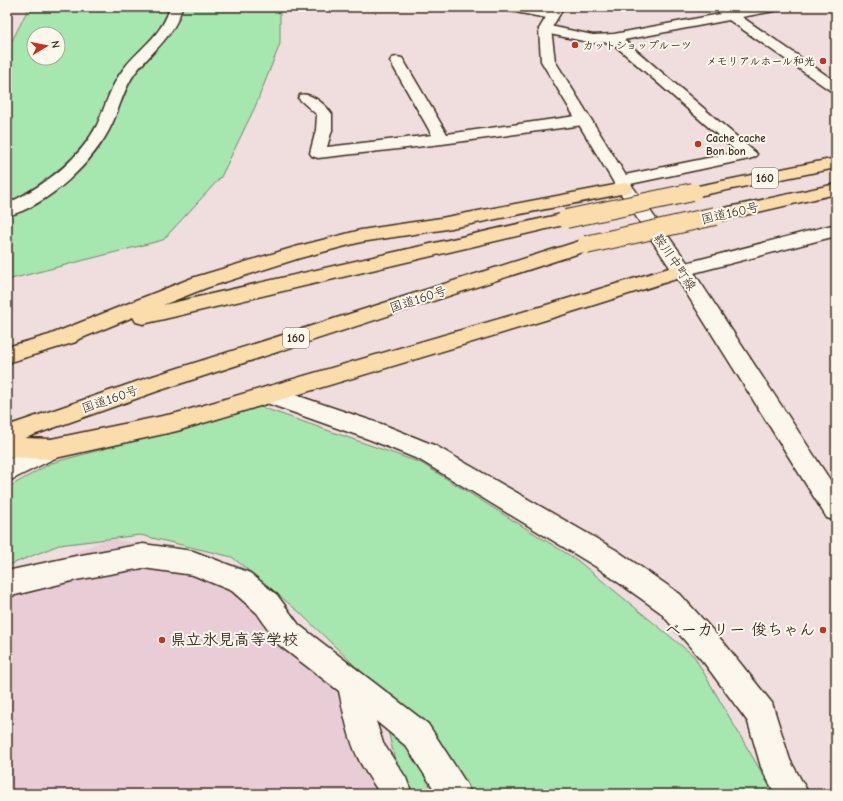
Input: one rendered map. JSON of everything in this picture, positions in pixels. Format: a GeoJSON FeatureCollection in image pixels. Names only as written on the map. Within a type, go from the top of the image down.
{"type":"FeatureCollection","features":[{"type":"Feature","properties":{"kind":"highway","name":"国道160号"},"geometry":{"type":"LineString","coordinates":[[7,355],[150,316],[566,219],[836,163]]}},
{"type":"Feature","properties":{"kind":"highway"},"geometry":{"type":"LineString","coordinates":[[55,341],[199,283],[295,253],[361,236],[441,224],[623,184]]}},
{"type":"Feature","properties":{"kind":"highway","name":"国道160号"},"geometry":{"type":"LineString","coordinates":[[7,435],[157,383],[586,245],[836,189]]}},
{"type":"Feature","properties":{"kind":"highway"},"geometry":{"type":"LineString","coordinates":[[7,447],[51,449],[177,422],[555,310],[682,270]]}},
{"type":"Feature","properties":{"kind":"street"},"geometry":{"type":"LineString","coordinates":[[7,211],[58,181],[90,150],[105,124],[117,91],[130,71],[157,41],[174,18],[176,7]]}},
{"type":"Feature","properties":{"kind":"street"},"geometry":{"type":"LineString","coordinates":[[510,7],[552,17],[593,39],[614,38],[776,7]]}},
{"type":"Feature","properties":{"kind":"street"},"geometry":{"type":"LineString","coordinates":[[718,7],[836,88]]}},
{"type":"Feature","properties":{"kind":"street","name":"鞍川中町線"},"geometry":{"type":"LineString","coordinates":[[552,17],[548,61],[623,184],[682,270],[836,510]]}},
{"type":"Feature","properties":{"kind":"street"},"geometry":{"type":"LineString","coordinates":[[614,38],[749,154],[623,184]]}},
{"type":"Feature","properties":{"kind":"street"},"geometry":{"type":"LineString","coordinates":[[397,61],[442,139]]}},
{"type":"Feature","properties":{"kind":"street"},"geometry":{"type":"LineString","coordinates":[[305,98],[325,114],[324,130],[318,153],[442,139],[583,120]]}},
{"type":"Feature","properties":{"kind":"street"},"geometry":{"type":"LineString","coordinates":[[682,270],[836,230]]}},
{"type":"Feature","properties":{"kind":"street"},"geometry":{"type":"LineString","coordinates":[[269,395],[379,433],[428,454],[491,489],[606,559],[670,602],[715,654],[761,714],[777,767],[794,794]]}},
{"type":"Feature","properties":{"kind":"street"},"geometry":{"type":"LineString","coordinates":[[7,472],[51,449]]}},
{"type":"Feature","properties":{"kind":"street"},"geometry":{"type":"LineString","coordinates":[[7,584],[76,568],[143,556],[193,562],[241,582],[267,604],[289,635],[417,735],[455,794]]}},
{"type":"Feature","properties":{"kind":"street"},"geometry":{"type":"LineString","coordinates":[[352,683],[359,715],[371,751],[395,789],[396,794]]}},
{"type":"Feature","properties":{"kind":"shaded area","name":"県立氷見高等学校"},"geometry":{"type":"Polygon","coordinates":[[[110,538],[247,567],[374,700],[389,794],[7,794],[7,579],[110,538]]]}},
{"type":"Feature","properties":{"kind":"green space"},"geometry":{"type":"Polygon","coordinates":[[[29,7],[277,7],[280,10],[280,44],[255,107],[221,177],[163,240],[7,280],[7,51],[29,7]]]}},
{"type":"Feature","properties":{"kind":"green space"},"geometry":{"type":"Polygon","coordinates":[[[261,407],[421,463],[577,560],[694,656],[774,794],[403,794],[378,688],[298,611],[232,557],[140,535],[59,545],[7,566],[7,488],[51,463],[261,407]]]}},
{"type":"Feature","properties":{"kind":"place","name":"カットショップルーツ"},"geometry":{"type":"Point","coordinates":[575,45]}},
{"type":"Feature","properties":{"kind":"place","name":"メモリアルホール和光"},"geometry":{"type":"Point","coordinates":[823,61]}},
{"type":"Feature","properties":{"kind":"place","name":"Cache cache Bon bon"},"geometry":{"type":"Point","coordinates":[698,144]}},
{"type":"Feature","properties":{"kind":"place","name":"ベーカリー 俊ちゃん"},"geometry":{"type":"Point","coordinates":[823,630]}},
{"type":"Feature","properties":{"kind":"place","name":"県立氷見高等学校"},"geometry":{"type":"Point","coordinates":[162,640]}}]}
